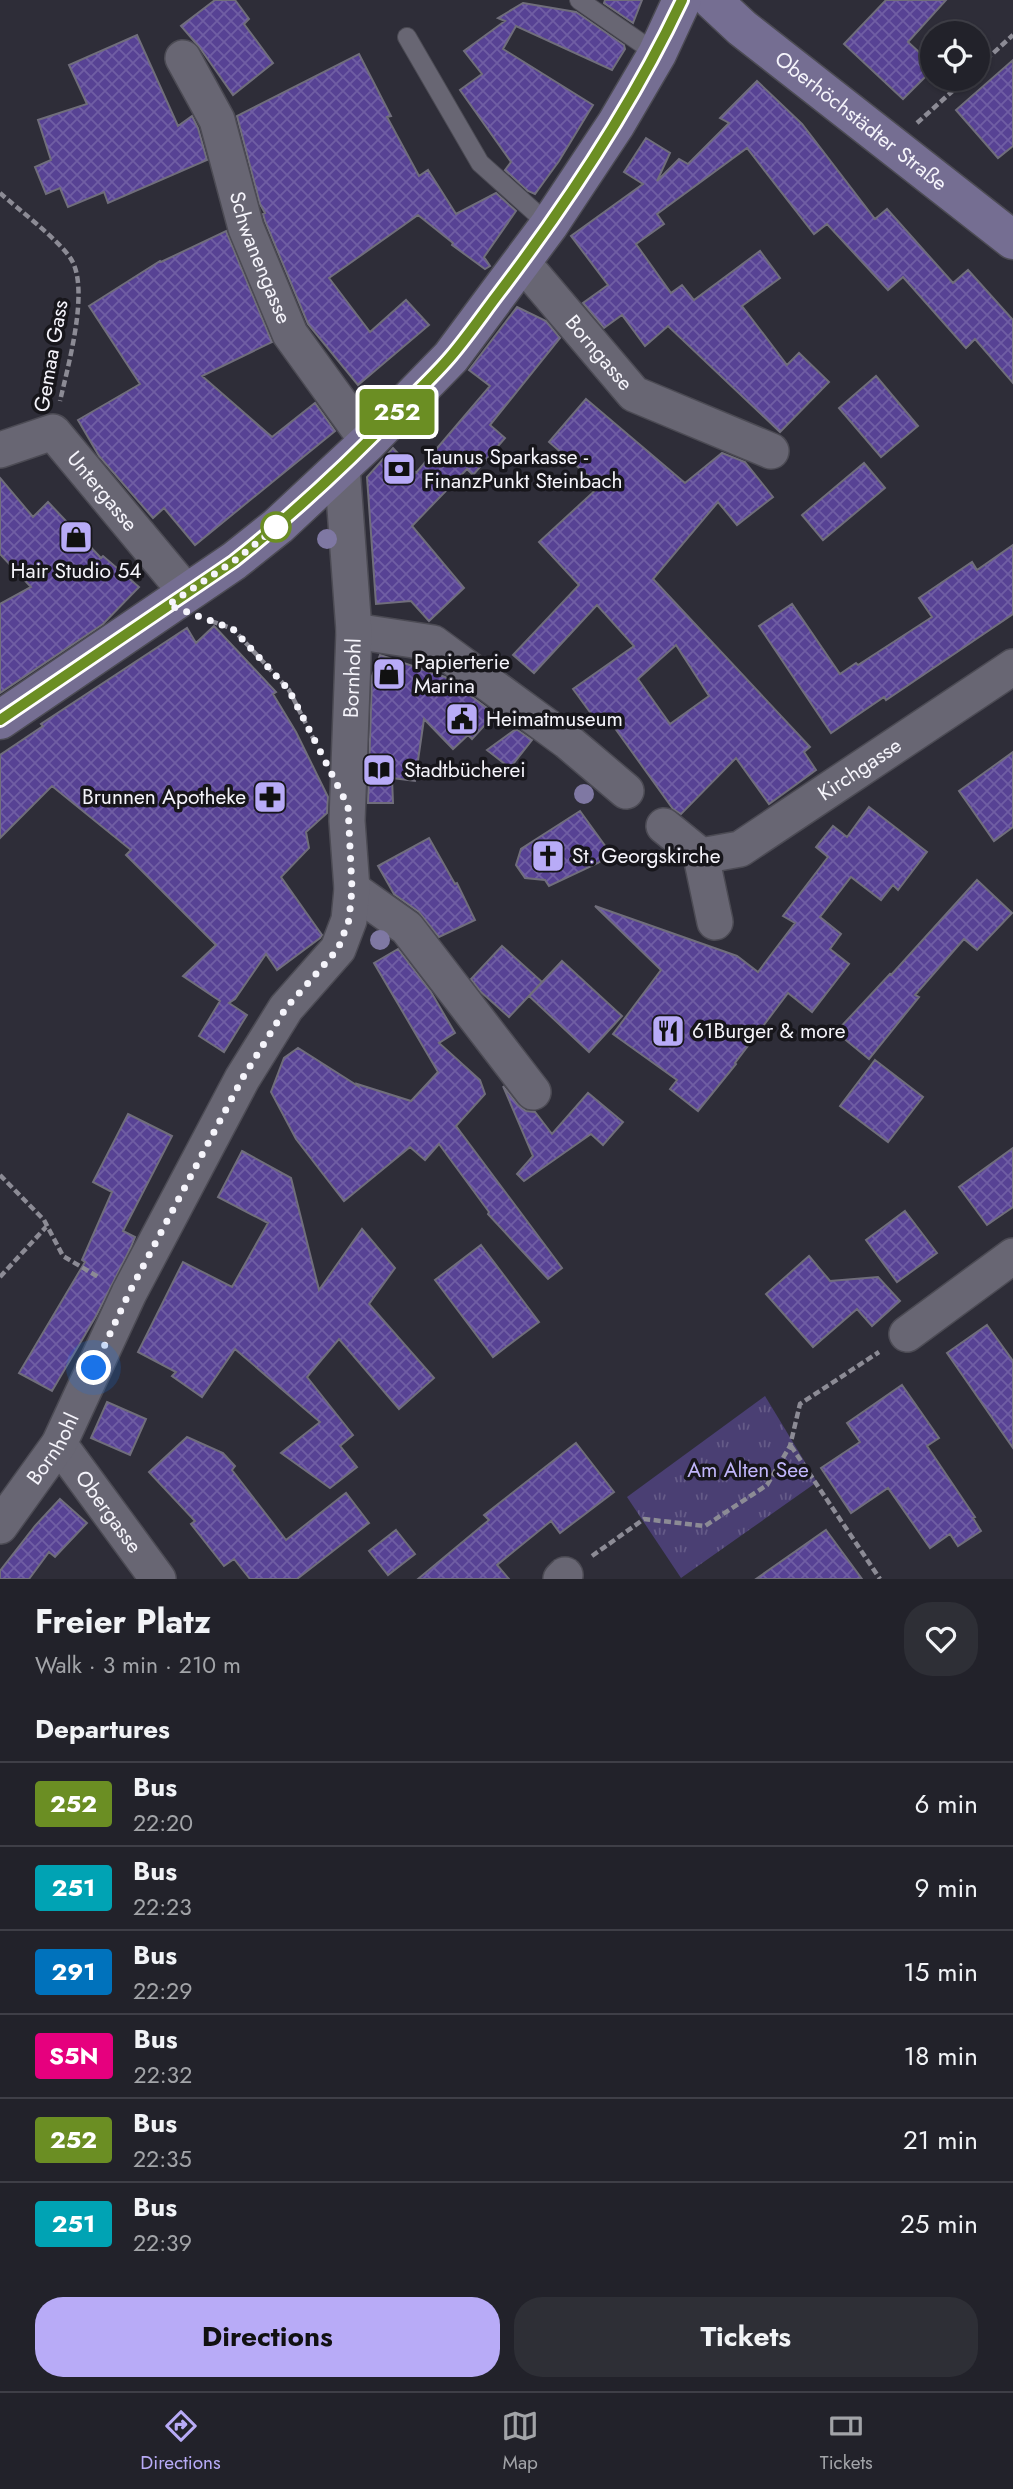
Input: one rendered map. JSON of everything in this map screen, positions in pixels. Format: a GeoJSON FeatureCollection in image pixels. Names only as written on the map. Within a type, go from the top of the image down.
{"type":"FeatureCollection","features":[{"type":"Feature","properties":{"kind":"main road"},"geometry":{"type":"LineString","coordinates":[[0,720],[234,561],[278,526],[355,455],[451,357],[549,225],[616,124],[657,54],[682,0]]}},
{"type":"Feature","properties":{"kind":"main road","name":"Oberhöchstädter Straße"},"geometry":{"type":"LineString","coordinates":[[712,0],[742,28],[1013,240]]}},
{"type":"Feature","properties":{"kind":"street","name":"Schwanengasse"},"geometry":{"type":"LineString","coordinates":[[183,58],[217,120],[246,228],[290,334],[355,455]]}},
{"type":"Feature","properties":{"kind":"street","name":"Borngasse"},"geometry":{"type":"LineString","coordinates":[[522,262],[634,394],[771,451]]}},
{"type":"Feature","properties":{"kind":"street","name":"Untergasse"},"geometry":{"type":"LineString","coordinates":[[0,450],[53,432],[178,599]]}},
{"type":"Feature","properties":{"kind":"street","name":"Bornhohl"},"geometry":{"type":"LineString","coordinates":[[0,1527],[59,1444],[129,1293],[242,1079],[286,1008],[338,949],[349,920],[352,889],[347,821],[354,631],[355,455]]}},
{"type":"Feature","properties":{"kind":"street"},"geometry":{"type":"LineString","coordinates":[[354,631],[433,643],[567,741],[626,791]]}},
{"type":"Feature","properties":{"kind":"street","name":"Kirchgasse"},"geometry":{"type":"LineString","coordinates":[[701,856],[740,849],[1013,667]]}},
{"type":"Feature","properties":{"kind":"street"},"geometry":{"type":"LineString","coordinates":[[664,826],[701,856],[715,922]]}},
{"type":"Feature","properties":{"kind":"street"},"geometry":{"type":"LineString","coordinates":[[352,889],[407,928],[533,1092]]}},
{"type":"Feature","properties":{"kind":"street"},"geometry":{"type":"LineString","coordinates":[[907,1334],[1013,1256]]}},
{"type":"Feature","properties":{"kind":"street","name":"Obergasse"},"geometry":{"type":"LineString","coordinates":[[59,1444],[158,1579]]}},
{"type":"Feature","properties":{"kind":"lane"},"geometry":{"type":"LineString","coordinates":[[579,0],[657,54]]}},
{"type":"Feature","properties":{"kind":"lane"},"geometry":{"type":"LineString","coordinates":[[407,37],[480,163],[549,225]]}},
{"type":"Feature","properties":{"kind":"path"},"geometry":{"type":"LineString","coordinates":[[990,56],[1013,35]]}},
{"type":"Feature","properties":{"kind":"path"},"geometry":{"type":"LineString","coordinates":[[893,145],[953,91]]}},
{"type":"Feature","properties":{"kind":"path","name":"Gemaa Gass"},"geometry":{"type":"LineString","coordinates":[[0,193],[71,259],[80,285],[73,344],[53,432]]}},
{"type":"Feature","properties":{"kind":"path"},"geometry":{"type":"LineString","coordinates":[[178,599],[233,629],[289,690],[318,748]]}},
{"type":"Feature","properties":{"kind":"path"},"geometry":{"type":"LineString","coordinates":[[0,1175],[44,1220],[62,1255],[93,1275],[129,1293]]}},
{"type":"Feature","properties":{"kind":"path"},"geometry":{"type":"LineString","coordinates":[[0,1277],[46,1227]]}},
{"type":"Feature","properties":{"kind":"path"},"geometry":{"type":"LineString","coordinates":[[573,1570],[644,1518],[705,1526],[767,1485],[790,1446],[800,1404],[907,1334]]}},
{"type":"Feature","properties":{"kind":"path"},"geometry":{"type":"LineString","coordinates":[[790,1446],[880,1579]]}},
{"type":"Feature","properties":{"kind":"green space","name":"Am Alten See"},"geometry":{"type":"Polygon","coordinates":[[[765,1396],[817,1482],[681,1578],[627,1497],[765,1396]]]}},
{"type":"Feature","properties":{"kind":"building"},"geometry":{"type":"Polygon","coordinates":[[[215,0],[235,0],[249,19],[244,24],[273,63],[233,95],[181,26],[215,0]]]}},
{"type":"Feature","properties":{"kind":"building"},"geometry":{"type":"Polygon","coordinates":[[[605,0],[642,0],[633,23],[604,3],[605,0]]]}},
{"type":"Feature","properties":{"kind":"building"},"geometry":{"type":"Polygon","coordinates":[[[886,0],[946,0],[927,21],[920,21],[920,29],[908,42],[920,53],[920,82],[903,99],[844,44],[886,0]]]}},
{"type":"Feature","properties":{"kind":"building"},"geometry":{"type":"Polygon","coordinates":[[[523,3],[576,12],[624,45],[625,49],[612,70],[516,26],[503,49],[593,105],[535,194],[505,170],[511,162],[460,90],[482,74],[464,51],[505,21],[498,18],[523,3]]]}},
{"type":"Feature","properties":{"kind":"building"},"geometry":{"type":"Polygon","coordinates":[[[137,35],[178,126],[192,116],[207,160],[108,203],[104,192],[68,207],[60,188],[46,194],[35,167],[51,160],[38,120],[87,104],[69,65],[137,35]]]}},
{"type":"Feature","properties":{"kind":"building"},"geometry":{"type":"Polygon","coordinates":[[[359,54],[391,116],[387,117],[419,176],[428,170],[456,214],[496,193],[516,211],[484,257],[490,266],[485,269],[418,215],[329,278],[370,332],[406,300],[429,325],[358,385],[308,324],[265,221],[237,116],[359,54]]]}},
{"type":"Feature","properties":{"kind":"building"},"geometry":{"type":"Polygon","coordinates":[[[1013,60],[1013,146],[998,158],[956,110],[978,91],[990,91],[990,80],[1013,60]]]}},
{"type":"Feature","properties":{"kind":"building"},"geometry":{"type":"Polygon","coordinates":[[[757,81],[802,124],[875,219],[887,209],[953,283],[968,270],[1013,320],[1013,383],[975,339],[966,348],[903,277],[888,290],[827,224],[814,234],[747,148],[657,214],[664,224],[636,244],[671,293],[682,285],[694,300],[760,251],[780,278],[742,306],[787,365],[799,353],[829,382],[780,432],[668,326],[645,346],[622,315],[604,328],[583,303],[608,285],[571,236],[643,184],[624,172],[646,138],[670,153],[657,181],[679,159],[688,164],[729,123],[720,118],[757,81]]]}},
{"type":"Feature","properties":{"kind":"building"},"geometry":{"type":"Polygon","coordinates":[[[226,231],[272,342],[202,376],[272,437],[315,403],[335,431],[195,545],[164,508],[153,518],[99,456],[78,420],[140,384],[89,306],[160,261],[226,231]]]}},
{"type":"Feature","properties":{"kind":"building"},"geometry":{"type":"Polygon","coordinates":[[[517,307],[546,321],[560,338],[490,425],[505,438],[473,475],[467,469],[412,526],[464,588],[429,621],[411,601],[376,604],[367,477],[393,448],[416,473],[490,386],[469,370],[517,307]]]}},
{"type":"Feature","properties":{"kind":"building"},"geometry":{"type":"Polygon","coordinates":[[[876,376],[918,426],[881,457],[839,408],[876,376]]]}},
{"type":"Feature","properties":{"kind":"building"},"geometry":{"type":"Polygon","coordinates":[[[586,399],[685,483],[722,453],[745,462],[773,497],[737,525],[718,502],[653,579],[810,747],[804,752],[816,770],[769,804],[736,758],[681,814],[673,809],[604,713],[595,719],[573,689],[634,646],[597,605],[534,673],[513,655],[579,585],[539,542],[600,486],[549,442],[586,399]],[[676,645],[638,679],[670,724],[709,696],[676,645]]]}},
{"type":"Feature","properties":{"kind":"building"},"geometry":{"type":"Polygon","coordinates":[[[864,463],[885,488],[823,540],[802,515],[864,463]]]}},
{"type":"Feature","properties":{"kind":"building"},"geometry":{"type":"Polygon","coordinates":[[[0,478],[33,517],[48,502],[101,558],[103,556],[139,587],[103,624],[0,693],[0,604],[31,587],[0,554],[0,478]]]}},
{"type":"Feature","properties":{"kind":"building"},"geometry":{"type":"Polygon","coordinates":[[[1013,545],[1013,614],[886,700],[884,697],[831,733],[759,626],[792,604],[840,674],[932,617],[919,598],[972,562],[977,570],[1013,545]]]}},
{"type":"Feature","properties":{"kind":"building"},"geometry":{"type":"Polygon","coordinates":[[[214,626],[276,692],[273,694],[296,732],[328,797],[327,813],[306,832],[309,848],[281,877],[322,935],[277,970],[266,954],[235,999],[229,1003],[247,1015],[224,1052],[199,1036],[220,1001],[183,976],[216,945],[126,855],[131,850],[52,786],[0,838],[0,755],[43,726],[41,724],[187,628],[196,643],[214,626]]]}},
{"type":"Feature","properties":{"kind":"building"},"geometry":{"type":"Polygon","coordinates":[[[380,655],[445,677],[495,714],[472,739],[468,735],[453,749],[424,719],[415,781],[392,778],[393,803],[368,803],[372,676],[380,655]]]}},
{"type":"Feature","properties":{"kind":"building"},"geometry":{"type":"Polygon","coordinates":[[[516,729],[532,740],[510,768],[487,750],[516,729]]]}},
{"type":"Feature","properties":{"kind":"building"},"geometry":{"type":"Polygon","coordinates":[[[1013,752],[1013,827],[994,841],[959,791],[1013,752]]]}},
{"type":"Feature","properties":{"kind":"building"},"geometry":{"type":"Polygon","coordinates":[[[869,807],[927,852],[898,890],[893,885],[881,900],[851,877],[820,917],[841,934],[830,949],[849,964],[812,1012],[788,993],[698,1111],[670,1089],[677,1080],[613,1034],[661,970],[595,906],[737,956],[758,972],[795,923],[783,916],[828,857],[816,847],[833,826],[847,837],[869,807]]]}},
{"type":"Feature","properties":{"kind":"building","name":"St. Georgskirche"},"geometry":{"type":"Polygon","coordinates":[[[580,811],[611,854],[549,886],[545,880],[525,878],[516,865],[521,849],[580,811]]]}},
{"type":"Feature","properties":{"kind":"building"},"geometry":{"type":"Polygon","coordinates":[[[429,838],[455,884],[457,883],[475,920],[439,937],[419,912],[394,894],[378,866],[429,838]]]}},
{"type":"Feature","properties":{"kind":"building"},"geometry":{"type":"Polygon","coordinates":[[[977,880],[1012,913],[977,950],[964,939],[915,995],[919,997],[869,1059],[836,1032],[977,880]]]}},
{"type":"Feature","properties":{"kind":"building"},"geometry":{"type":"Polygon","coordinates":[[[502,946],[542,982],[509,1017],[481,992],[471,979],[502,946]]]}},
{"type":"Feature","properties":{"kind":"building"},"geometry":{"type":"Polygon","coordinates":[[[398,949],[431,992],[455,1033],[439,1043],[480,1080],[485,1094],[456,1126],[562,1268],[548,1279],[488,1214],[439,1144],[425,1160],[410,1147],[344,1201],[296,1139],[271,1092],[284,1058],[298,1048],[358,1086],[357,1084],[411,1101],[438,1072],[374,963],[398,949]]]}},
{"type":"Feature","properties":{"kind":"building"},"geometry":{"type":"Polygon","coordinates":[[[562,961],[622,1016],[589,1052],[529,996],[562,961]]]}},
{"type":"Feature","properties":{"kind":"building"},"geometry":{"type":"Polygon","coordinates":[[[875,1060],[923,1097],[888,1142],[840,1106],[875,1060]]]}},
{"type":"Feature","properties":{"kind":"building"},"geometry":{"type":"Polygon","coordinates":[[[503,1086],[518,1105],[526,1111],[535,1112],[552,1134],[588,1093],[623,1122],[603,1145],[591,1134],[524,1181],[517,1174],[533,1156],[503,1086]]]}},
{"type":"Feature","properties":{"kind":"building"},"geometry":{"type":"Polygon","coordinates":[[[128,1114],[172,1136],[123,1231],[135,1237],[131,1247],[96,1316],[52,1391],[19,1373],[85,1262],[82,1260],[112,1192],[93,1182],[128,1114]]]}},
{"type":"Feature","properties":{"kind":"building"},"geometry":{"type":"Polygon","coordinates":[[[1013,1148],[1013,1207],[987,1225],[959,1187],[1013,1148]]]}},
{"type":"Feature","properties":{"kind":"building"},"geometry":{"type":"Polygon","coordinates":[[[242,1151],[291,1178],[319,1290],[362,1229],[395,1268],[369,1304],[434,1378],[399,1409],[339,1339],[307,1377],[353,1435],[340,1446],[357,1467],[330,1488],[281,1453],[320,1422],[235,1349],[202,1397],[172,1376],[176,1372],[138,1352],[183,1262],[232,1287],[268,1223],[218,1197],[242,1151]]]}},
{"type":"Feature","properties":{"kind":"building"},"geometry":{"type":"Polygon","coordinates":[[[905,1211],[937,1253],[897,1282],[866,1240],[905,1211]]]}},
{"type":"Feature","properties":{"kind":"building"},"geometry":{"type":"Polygon","coordinates":[[[481,1245],[539,1322],[493,1357],[435,1280],[481,1245]]]}},
{"type":"Feature","properties":{"kind":"building"},"geometry":{"type":"Polygon","coordinates":[[[809,1256],[830,1281],[878,1277],[900,1301],[872,1326],[857,1309],[813,1347],[766,1294],[809,1256]]]}},
{"type":"Feature","properties":{"kind":"building"},"geometry":{"type":"Polygon","coordinates":[[[987,1325],[1013,1361],[1013,1448],[947,1353],[987,1325]]]}},
{"type":"Feature","properties":{"kind":"building"},"geometry":{"type":"Polygon","coordinates":[[[902,1385],[939,1438],[927,1446],[975,1517],[973,1518],[981,1531],[958,1546],[950,1534],[930,1548],[888,1488],[851,1513],[821,1468],[860,1442],[847,1423],[902,1385]]]}},
{"type":"Feature","properties":{"kind":"building"},"geometry":{"type":"Polygon","coordinates":[[[107,1402],[146,1419],[130,1455],[91,1438],[107,1402]]]}},
{"type":"Feature","properties":{"kind":"building"},"geometry":{"type":"Polygon","coordinates":[[[187,1437],[223,1453],[235,1466],[232,1470],[286,1540],[346,1493],[369,1523],[297,1579],[250,1579],[234,1559],[224,1566],[191,1524],[195,1521],[149,1472],[187,1437]]]}},
{"type":"Feature","properties":{"kind":"building"},"geometry":{"type":"Polygon","coordinates":[[[576,1443],[614,1492],[560,1533],[551,1521],[497,1565],[509,1579],[418,1579],[489,1520],[484,1515],[576,1443]]]}},
{"type":"Feature","properties":{"kind":"building"},"geometry":{"type":"Polygon","coordinates":[[[60,1499],[87,1523],[55,1557],[49,1552],[29,1579],[0,1579],[0,1571],[60,1499]]]}},
{"type":"Feature","properties":{"kind":"building"},"geometry":{"type":"Polygon","coordinates":[[[396,1530],[415,1554],[388,1575],[369,1551],[396,1530]]]}},
{"type":"Feature","properties":{"kind":"building"},"geometry":{"type":"Polygon","coordinates":[[[826,1530],[862,1579],[756,1579],[826,1530]]]}},
{"type":"Feature","properties":{"kind":"bus line","name":"252"},"geometry":{"type":"LineString","coordinates":[[0,720],[234,561],[302,505],[451,357],[549,225],[616,124],[657,54],[682,0]]}},
{"type":"Feature","properties":{"kind":"place","name":"Taunus Sparkasse - FinanzPunkt Steinbach"},"geometry":{"type":"Point","coordinates":[399,469]}},
{"type":"Feature","properties":{"kind":"place","name":"Hair Studio 54"},"geometry":{"type":"Point","coordinates":[76,537]}},
{"type":"Feature","properties":{"kind":"place","name":"Papierterie Marina"},"geometry":{"type":"Point","coordinates":[389,674]}},
{"type":"Feature","properties":{"kind":"place","name":"Heimatmuseum"},"geometry":{"type":"Point","coordinates":[462,719]}},
{"type":"Feature","properties":{"kind":"place","name":"Stadtbücherei"},"geometry":{"type":"Point","coordinates":[379,770]}},
{"type":"Feature","properties":{"kind":"place","name":"Brunnen Apotheke"},"geometry":{"type":"Point","coordinates":[270,797]}},
{"type":"Feature","properties":{"kind":"place","name":"St. Georgskirche"},"geometry":{"type":"Point","coordinates":[548,856]}},
{"type":"Feature","properties":{"kind":"place","name":"61Burger & more"},"geometry":{"type":"Point","coordinates":[668,1031]}},
{"type":"Feature","properties":{"kind":"route"},"geometry":{"type":"LineString","coordinates":[[94,1368],[129,1293],[242,1079],[286,1008],[338,949],[349,920],[352,889],[348,806],[289,690],[233,629],[168,605],[234,561],[278,526],[276,527]]}}]}
